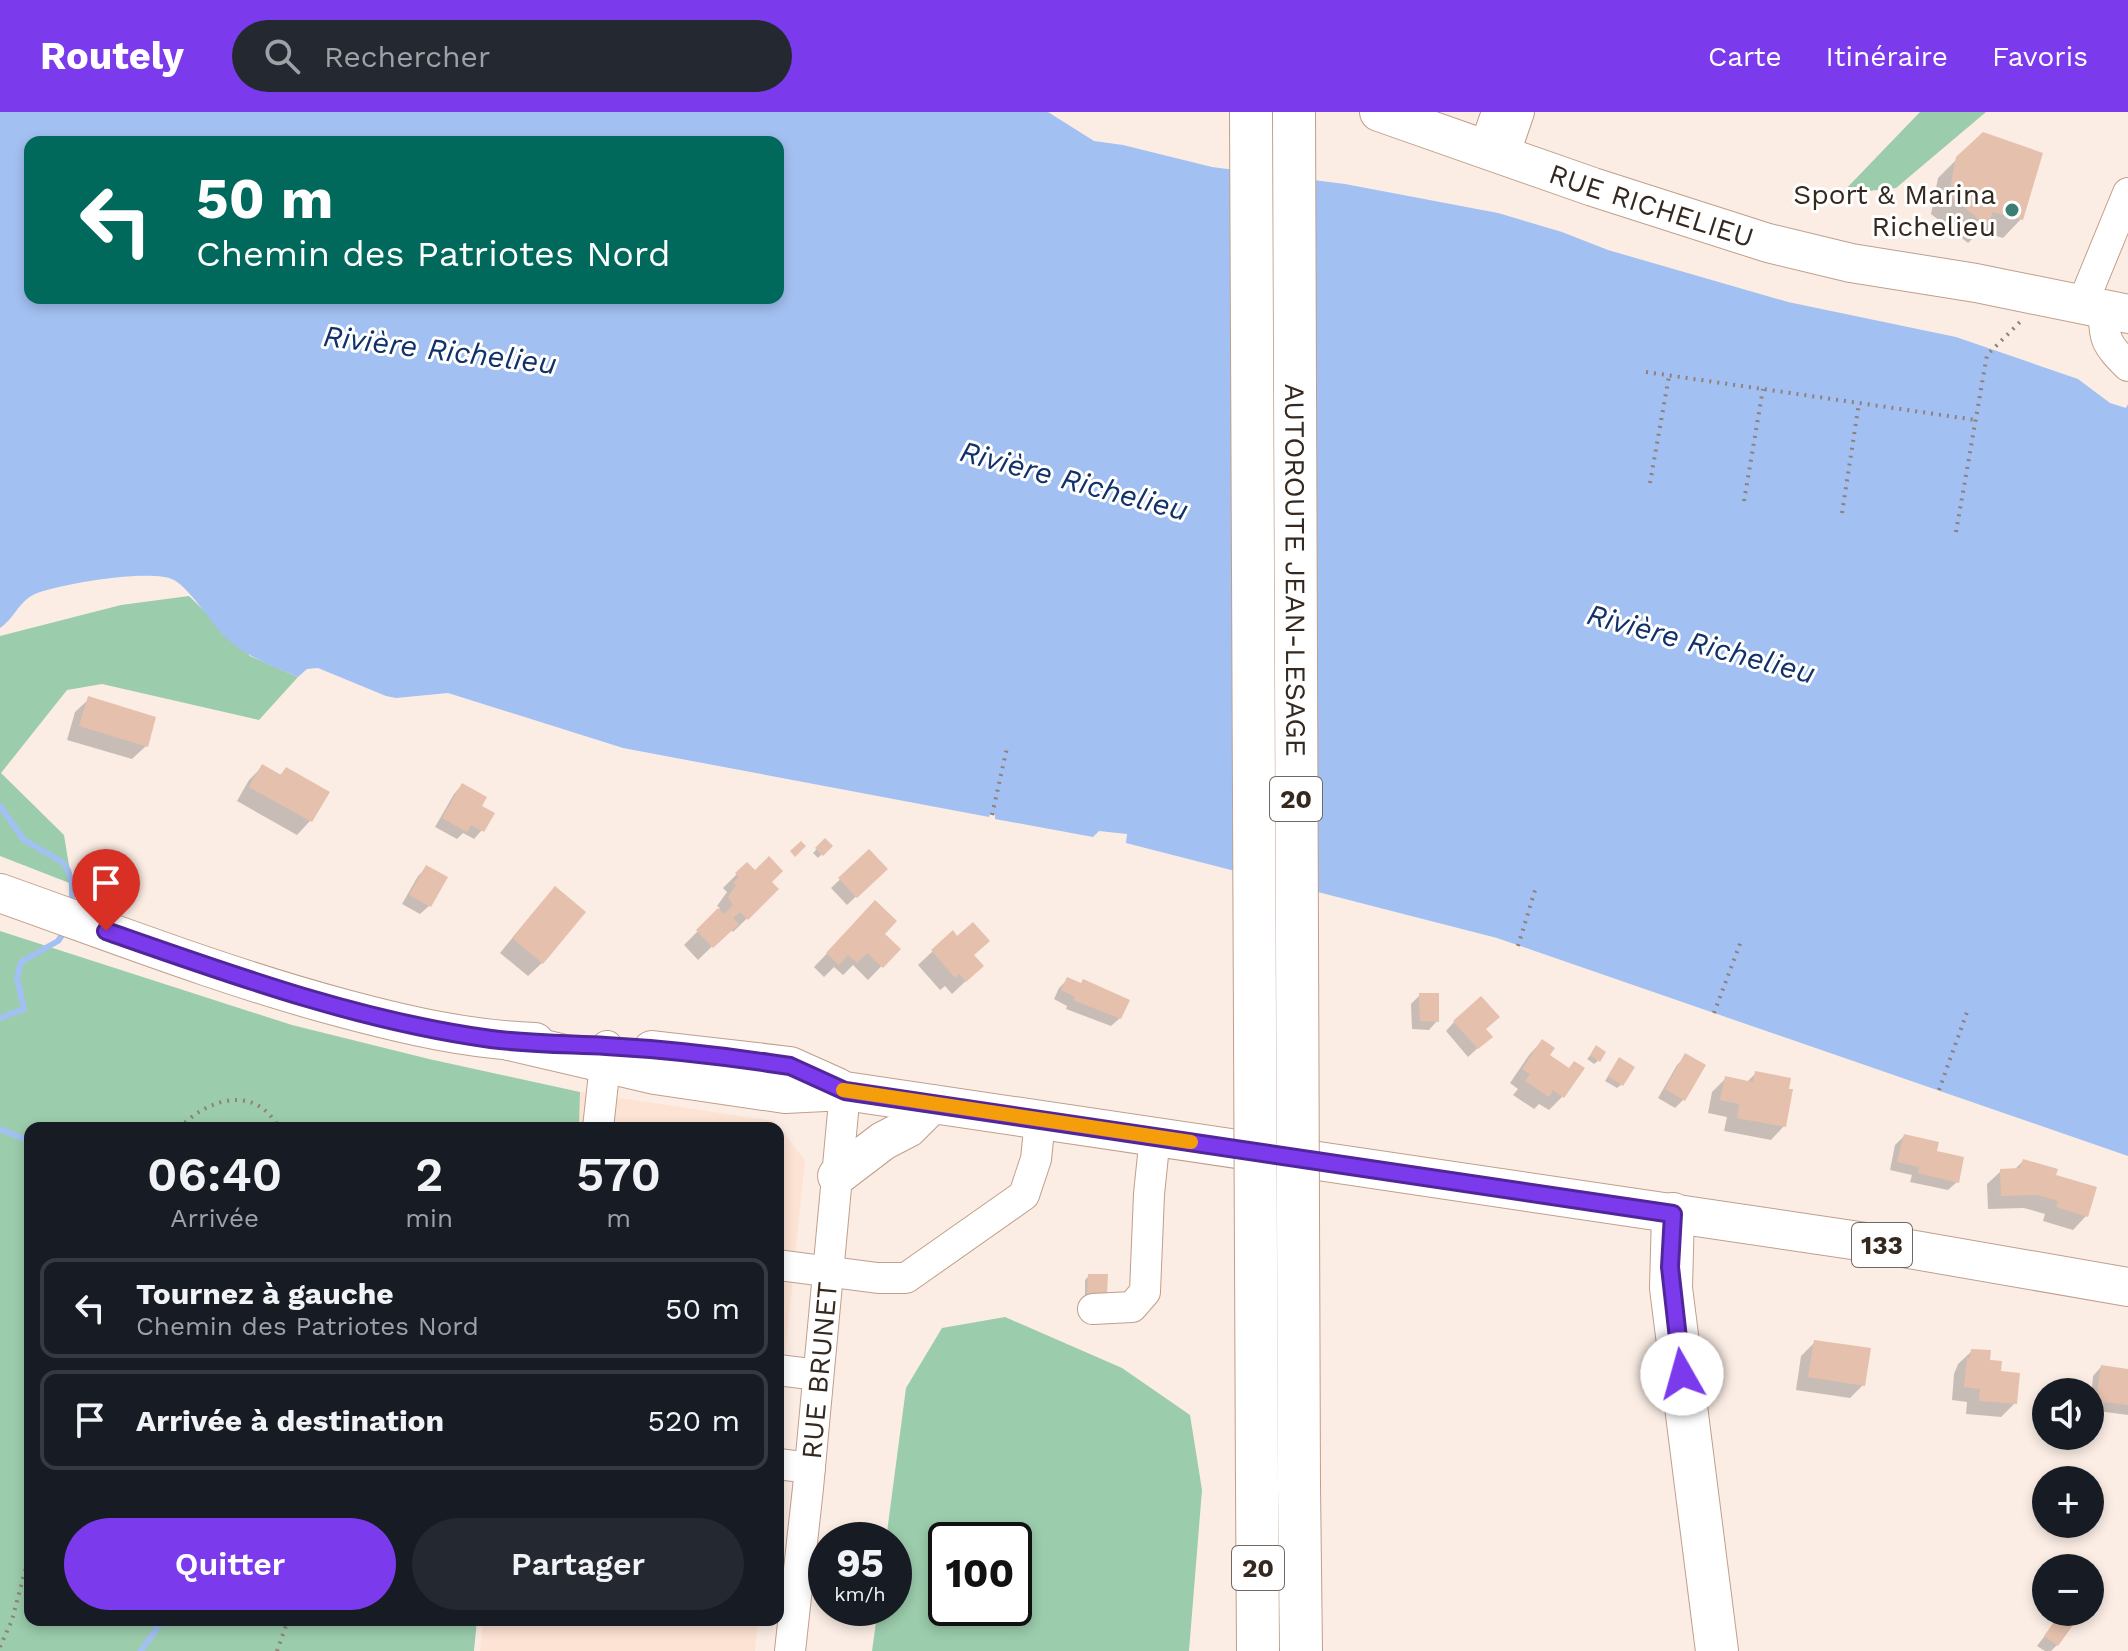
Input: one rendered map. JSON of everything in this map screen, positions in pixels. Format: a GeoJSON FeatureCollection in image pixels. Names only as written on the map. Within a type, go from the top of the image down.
{"type":"FeatureCollection","features":[{"type":"Feature","properties":{"kind":"highway","name":"AUTOROUTE JEAN-LESAGE"},"geometry":{"type":"LineString","coordinates":[[1251,112],[1258,1651]]}},
{"type":"Feature","properties":{"kind":"highway","name":"AUTOROUTE JEAN-LESAGE"},"geometry":{"type":"LineString","coordinates":[[1294,112],[1301,1651]]}},
{"type":"Feature","properties":{"kind":"highway"},"geometry":{"type":"LineString","coordinates":[[1673,1214],[1671,1288],[1717,1651]]}},
{"type":"Feature","properties":{"kind":"main road","name":"RUE RICHELIEU"},"geometry":{"type":"LineString","coordinates":[[1379,112],[1501,131]]}},
{"type":"Feature","properties":{"kind":"main road","name":"RUE RICHELIEU"},"geometry":{"type":"LineString","coordinates":[[1453,112],[1501,131],[1751,214],[1976,283],[2105,310]]}},
{"type":"Feature","properties":{"kind":"main road","name":"133"},"geometry":{"type":"LineString","coordinates":[[0,893],[302,997],[401,1023],[606,1055],[790,1066],[845,1091],[1886,1245],[2128,1287]]}},
{"type":"Feature","properties":{"kind":"main road"},"geometry":{"type":"LineString","coordinates":[[837,1176],[883,1141],[908,1128],[932,1104]]}},
{"type":"Feature","properties":{"kind":"street"},"geometry":{"type":"LineString","coordinates":[[2128,193],[2105,310],[2105,338],[2110,348],[2128,366]]}},
{"type":"Feature","properties":{"kind":"street"},"geometry":{"type":"LineString","coordinates":[[599,1122],[606,1055]]}},
{"type":"Feature","properties":{"kind":"street","name":"RUE BRUNET"},"geometry":{"type":"LineString","coordinates":[[790,1651],[845,1091]]}},
{"type":"Feature","properties":{"kind":"street"},"geometry":{"type":"LineString","coordinates":[[784,1266],[906,1278],[1027,1192],[1036,1159],[1040,1120]]}},
{"type":"Feature","properties":{"kind":"street"},"geometry":{"type":"LineString","coordinates":[[1093,1309],[1132,1307],[1143,1298],[1155,1136]]}},
{"type":"Feature","properties":{"kind":"street"},"geometry":{"type":"LineString","coordinates":[[784,1371],[818,1375]]}},
{"type":"Feature","properties":{"kind":"street"},"geometry":{"type":"LineString","coordinates":[[784,1465],[810,1468]]}},
{"type":"Feature","properties":{"kind":"path"},"geometry":{"type":"LineString","coordinates":[[1956,532],[1987,355],[2027,316]]}},
{"type":"Feature","properties":{"kind":"path"},"geometry":{"type":"LineString","coordinates":[[1646,372],[1976,420]]}},
{"type":"Feature","properties":{"kind":"path"},"geometry":{"type":"LineString","coordinates":[[1650,483],[1669,376]]}},
{"type":"Feature","properties":{"kind":"path"},"geometry":{"type":"LineString","coordinates":[[1744,501],[1763,389]]}},
{"type":"Feature","properties":{"kind":"path"},"geometry":{"type":"LineString","coordinates":[[1842,513],[1859,403]]}},
{"type":"Feature","properties":{"kind":"path"},"geometry":{"type":"LineString","coordinates":[[992,815],[1007,748]]}},
{"type":"Feature","properties":{"kind":"path"},"geometry":{"type":"LineString","coordinates":[[1518,946],[1536,887]]}},
{"type":"Feature","properties":{"kind":"path"},"geometry":{"type":"LineString","coordinates":[[1714,1013],[1741,941]]}},
{"type":"Feature","properties":{"kind":"path"},"geometry":{"type":"LineString","coordinates":[[1939,1090],[1967,1012]]}},
{"type":"Feature","properties":{"kind":"path"},"geometry":{"type":"LineString","coordinates":[[185,1122],[194,1113],[227,1100],[253,1101],[271,1113],[276,1122]]}},
{"type":"Feature","properties":{"kind":"path"},"geometry":{"type":"LineString","coordinates":[[0,1647],[12,1620],[24,1575]]}},
{"type":"Feature","properties":{"kind":"path"},"geometry":{"type":"LineString","coordinates":[[277,1651],[286,1626]]}},
{"type":"Feature","properties":{"kind":"shaded area"},"geometry":{"type":"Polygon","coordinates":[[[580,1092],[775,1122],[579,1122],[580,1092]]]}},
{"type":"Feature","properties":{"kind":"shaded area"},"geometry":{"type":"Polygon","coordinates":[[[784,1134],[805,1160],[784,1364],[784,1134]]]}},
{"type":"Feature","properties":{"kind":"shaded area"},"geometry":{"type":"Polygon","coordinates":[[[482,1626],[757,1626],[755,1651],[480,1651],[482,1626]]]}},
{"type":"Feature","properties":{"kind":"green space"},"geometry":{"type":"Polygon","coordinates":[[[1920,112],[1986,112],[1896,188],[1841,194],[1920,112]]]}},
{"type":"Feature","properties":{"kind":"green space"},"geometry":{"type":"Polygon","coordinates":[[[189,596],[250,656],[298,677],[259,720],[102,684],[67,690],[1,773],[64,835],[72,884],[0,856],[0,636],[121,605],[189,596]]]}},
{"type":"Feature","properties":{"kind":"green space"},"geometry":{"type":"Polygon","coordinates":[[[0,931],[292,1025],[580,1092],[579,1122],[24,1122],[24,1626],[476,1626],[474,1651],[0,1651],[0,931]]]}},
{"type":"Feature","properties":{"kind":"green space"},"geometry":{"type":"Polygon","coordinates":[[[1005,1317],[1122,1368],[1190,1415],[1202,1490],[1189,1651],[872,1651],[875,1626],[912,1626],[912,1522],[888,1522],[906,1388],[942,1328],[1005,1317]]]}},
{"type":"Feature","properties":{"kind":"water","name":"Rivière Richelieu"},"geometry":{"type":"Polygon","coordinates":[[[0,112],[1048,112],[1094,141],[1212,167],[1345,184],[1498,213],[1608,250],[1788,302],[1956,337],[2078,379],[2110,403],[2126,408],[2128,404],[2128,1156],[1497,938],[1126,843],[1127,834],[1099,831],[1093,837],[995,819],[995,815],[990,814],[989,817],[623,748],[448,693],[396,698],[386,696],[318,668],[307,669],[298,677],[240,649],[223,635],[180,584],[163,577],[105,579],[47,590],[29,597],[0,628],[0,112]]]}},
{"type":"Feature","properties":{"kind":"building"},"geometry":{"type":"Polygon","coordinates":[[[1983,132],[2043,153],[2023,220],[1993,212],[1987,226],[1949,195],[1956,157],[1983,132]]]}},
{"type":"Feature","properties":{"kind":"building"},"geometry":{"type":"Polygon","coordinates":[[[88,696],[156,717],[148,747],[79,726],[88,696]]]}},
{"type":"Feature","properties":{"kind":"building"},"geometry":{"type":"Polygon","coordinates":[[[262,764],[281,775],[286,767],[330,792],[312,822],[249,787],[262,764]]]}},
{"type":"Feature","properties":{"kind":"building"},"geometry":{"type":"Polygon","coordinates":[[[462,783],[487,797],[482,806],[495,813],[484,832],[471,825],[467,832],[442,818],[462,783]]]}},
{"type":"Feature","properties":{"kind":"building"},"geometry":{"type":"Polygon","coordinates":[[[825,838],[833,846],[823,856],[815,848],[825,838]]]}},
{"type":"Feature","properties":{"kind":"building"},"geometry":{"type":"Polygon","coordinates":[[[801,841],[806,846],[795,857],[790,851],[801,841]]]}},
{"type":"Feature","properties":{"kind":"building"},"geometry":{"type":"Polygon","coordinates":[[[869,849],[888,869],[857,898],[838,878],[869,849]]]}},
{"type":"Feature","properties":{"kind":"building"},"geometry":{"type":"Polygon","coordinates":[[[769,856],[783,871],[772,882],[779,889],[748,920],[740,912],[733,918],[739,924],[713,948],[696,930],[718,908],[724,914],[733,905],[728,897],[739,877],[735,873],[747,862],[755,870],[769,856]]]}},
{"type":"Feature","properties":{"kind":"building"},"geometry":{"type":"Polygon","coordinates":[[[426,865],[448,877],[431,907],[409,895],[426,865]]]}},
{"type":"Feature","properties":{"kind":"building"},"geometry":{"type":"Polygon","coordinates":[[[555,886],[586,912],[543,964],[512,938],[555,886]]]}},
{"type":"Feature","properties":{"kind":"building"},"geometry":{"type":"Polygon","coordinates":[[[875,900],[897,921],[885,934],[901,949],[883,968],[867,953],[857,963],[848,955],[839,965],[826,953],[875,900]]]}},
{"type":"Feature","properties":{"kind":"building"},"geometry":{"type":"Polygon","coordinates":[[[973,922],[990,941],[974,955],[984,966],[966,982],[959,974],[955,978],[931,950],[953,930],[957,936],[973,922]]]}},
{"type":"Feature","properties":{"kind":"building"},"geometry":{"type":"Polygon","coordinates":[[[1067,977],[1081,983],[1083,979],[1130,1000],[1121,1019],[1073,1000],[1075,997],[1061,990],[1067,977]]]}},
{"type":"Feature","properties":{"kind":"building"},"geometry":{"type":"Polygon","coordinates":[[[1419,993],[1439,993],[1439,1022],[1420,1021],[1419,993]]]}},
{"type":"Feature","properties":{"kind":"building"},"geometry":{"type":"Polygon","coordinates":[[[1481,996],[1500,1017],[1486,1029],[1493,1037],[1478,1049],[1453,1021],[1481,996]]]}},
{"type":"Feature","properties":{"kind":"building"},"geometry":{"type":"Polygon","coordinates":[[[1542,1039],[1555,1048],[1550,1055],[1569,1068],[1574,1061],[1585,1068],[1564,1098],[1553,1090],[1549,1097],[1525,1081],[1530,1074],[1522,1069],[1542,1039]]]}},
{"type":"Feature","properties":{"kind":"building"},"geometry":{"type":"Polygon","coordinates":[[[1596,1045],[1606,1052],[1600,1062],[1590,1055],[1596,1045]]]}},
{"type":"Feature","properties":{"kind":"building"},"geometry":{"type":"Polygon","coordinates":[[[1685,1053],[1706,1065],[1685,1101],[1665,1089],[1685,1053]]]}},
{"type":"Feature","properties":{"kind":"building"},"geometry":{"type":"Polygon","coordinates":[[[1619,1057],[1635,1067],[1623,1086],[1608,1076],[1619,1057]]]}},
{"type":"Feature","properties":{"kind":"building"},"geometry":{"type":"Polygon","coordinates":[[[1755,1071],[1791,1078],[1789,1089],[1793,1089],[1786,1127],[1737,1118],[1739,1104],[1720,1100],[1725,1076],[1753,1082],[1755,1071]]]}},
{"type":"Feature","properties":{"kind":"building"},"geometry":{"type":"Polygon","coordinates":[[[1904,1134],[1939,1142],[1937,1151],[1964,1157],[1959,1183],[1918,1173],[1919,1167],[1897,1162],[1904,1134]]]}},
{"type":"Feature","properties":{"kind":"building"},"geometry":{"type":"Polygon","coordinates":[[[2023,1159],[2058,1169],[2056,1175],[2097,1187],[2088,1217],[2056,1207],[2058,1201],[2038,1195],[2001,1196],[2000,1169],[2020,1168],[2023,1159]]]}},
{"type":"Feature","properties":{"kind":"building"},"geometry":{"type":"Polygon","coordinates":[[[1088,1274],[1108,1274],[1107,1295],[1087,1294],[1088,1274]]]}},
{"type":"Feature","properties":{"kind":"building"},"geometry":{"type":"Polygon","coordinates":[[[1814,1340],[1871,1348],[1865,1386],[1808,1377],[1814,1340]]]}},
{"type":"Feature","properties":{"kind":"building"},"geometry":{"type":"Polygon","coordinates":[[[1971,1349],[1991,1350],[1990,1360],[2002,1361],[2001,1371],[2020,1373],[2017,1404],[1979,1401],[1980,1389],[1964,1387],[1971,1349]]]}},
{"type":"Feature","properties":{"kind":"building"},"geometry":{"type":"Polygon","coordinates":[[[2101,1365],[2128,1369],[2128,1405],[2104,1402],[2104,1378],[2099,1378],[2101,1365]]]}},
{"type":"Feature","properties":{"kind":"building"},"geometry":{"type":"Polygon","coordinates":[[[2051,1626],[2072,1626],[2058,1646],[2044,1636],[2051,1626]]]}},
{"type":"Feature","properties":{"kind":"waterway"},"geometry":{"type":"LineString","coordinates":[[0,806],[23,839],[62,862],[68,870],[72,905]]}},
{"type":"Feature","properties":{"kind":"waterway"},"geometry":{"type":"LineString","coordinates":[[0,1018],[24,1009],[17,978],[21,962],[58,941],[65,931]]}},
{"type":"Feature","properties":{"kind":"waterway"},"geometry":{"type":"LineString","coordinates":[[0,1129],[24,1139]]}},
{"type":"Feature","properties":{"kind":"waterway"},"geometry":{"type":"LineString","coordinates":[[141,1651],[159,1626]]}},
{"type":"Feature","properties":{"kind":"slow traffic"},"geometry":{"type":"LineString","coordinates":[[843,1090],[1191,1142]]}},
{"type":"Feature","properties":{"kind":"place","name":"Sport & Marina Richelieu"},"geometry":{"type":"Point","coordinates":[2012,210]}},
{"type":"Feature","properties":{"kind":"route"},"geometry":{"type":"LineString","coordinates":[[106,931],[302,997],[401,1023],[471,1036],[698,1054],[790,1066],[845,1091],[1673,1214],[1671,1288],[1682,1374]]}}]}
